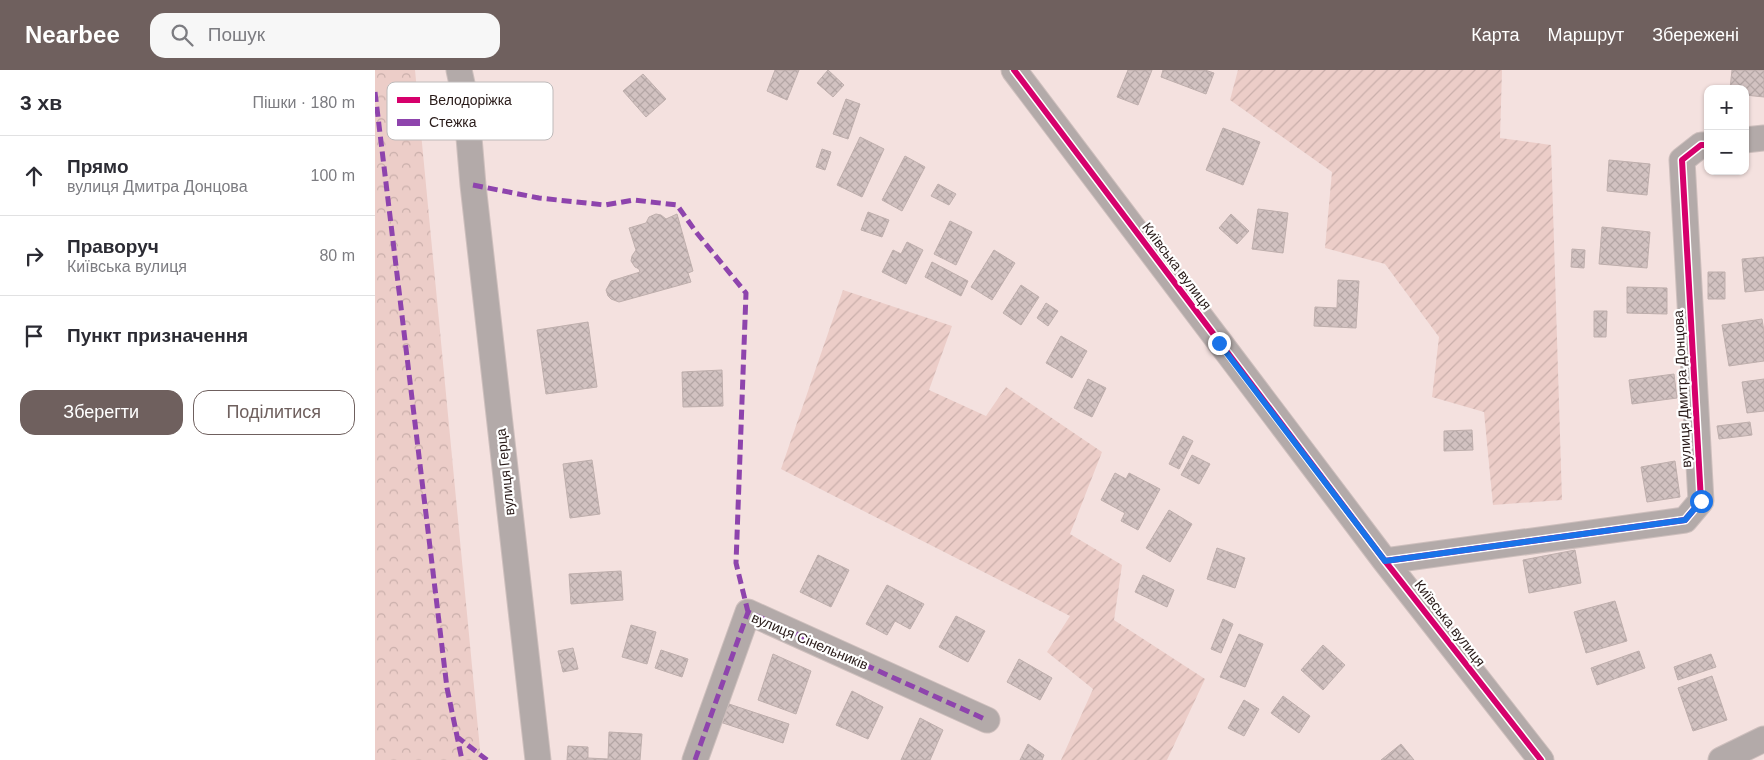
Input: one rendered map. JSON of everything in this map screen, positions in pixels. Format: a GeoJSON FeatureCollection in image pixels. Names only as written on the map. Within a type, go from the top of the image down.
{"type":"FeatureCollection","features":[{"type":"Feature","properties":{"kind":"street","name":"Київська вулиця"},"geometry":{"type":"LineString","coordinates":[[1014,70],[1385,561],[1541,760]]}},
{"type":"Feature","properties":{"kind":"street"},"geometry":{"type":"LineString","coordinates":[[1749,140],[1764,138]]}},
{"type":"Feature","properties":{"kind":"street","name":"вулиця Герца"},"geometry":{"type":"LineString","coordinates":[[469,140],[538,760]]}},
{"type":"Feature","properties":{"kind":"street","name":"вулиця Дмитра Донцова"},"geometry":{"type":"LineString","coordinates":[[1385,561],[1685,520],[1701,501],[1682,160],[1704,146]]}},
{"type":"Feature","properties":{"kind":"street","name":"вулиця Сінельників"},"geometry":{"type":"LineString","coordinates":[[695,760],[748,612],[987,720]]}},
{"type":"Feature","properties":{"kind":"street"},"geometry":{"type":"LineString","coordinates":[[1721,760],[1764,739]]}},
{"type":"Feature","properties":{"kind":"green space"},"geometry":{"type":"Polygon","coordinates":[[[375,70],[415,70],[416,82],[387,82],[387,140],[422,140],[481,760],[375,760],[375,70]]]}},
{"type":"Feature","properties":{"kind":"green space"},"geometry":{"type":"Polygon","coordinates":[[[1238,70],[1502,70],[1500,138],[1551,145],[1562,500],[1493,505],[1484,412],[1432,397],[1439,337],[1385,264],[1325,248],[1332,172],[1230,100],[1238,70]]]}},
{"type":"Feature","properties":{"kind":"green space"},"geometry":{"type":"Polygon","coordinates":[[[843,290],[952,326],[929,390],[986,416],[1006,387],[1102,452],[1070,534],[1122,565],[1114,620],[1205,679],[1167,760],[1061,760],[1093,689],[1047,652],[1070,616],[781,469],[843,290]]]}},
{"type":"Feature","properties":{"kind":"building"},"geometry":{"type":"Polygon","coordinates":[[[775,70],[799,70],[787,100],[767,91],[775,70]]]}},
{"type":"Feature","properties":{"kind":"building"},"geometry":{"type":"Polygon","coordinates":[[[828,70],[844,85],[833,97],[817,83],[828,70]]]}},
{"type":"Feature","properties":{"kind":"building"},"geometry":{"type":"Polygon","coordinates":[[[1128,70],[1152,70],[1138,105],[1117,97],[1128,70]]]}},
{"type":"Feature","properties":{"kind":"building"},"geometry":{"type":"Polygon","coordinates":[[[1163,70],[1205,70],[1214,73],[1206,94],[1161,77],[1163,70]]]}},
{"type":"Feature","properties":{"kind":"building"},"geometry":{"type":"Polygon","coordinates":[[[1732,70],[1764,70],[1764,97],[1749,95],[1749,85],[1730,85],[1732,70]]]}},
{"type":"Feature","properties":{"kind":"building"},"geometry":{"type":"Polygon","coordinates":[[[643,74],[666,99],[646,117],[623,91],[643,74]]]}},
{"type":"Feature","properties":{"kind":"building"},"geometry":{"type":"Polygon","coordinates":[[[846,99],[860,104],[848,139],[833,134],[846,99]]]}},
{"type":"Feature","properties":{"kind":"building"},"geometry":{"type":"Polygon","coordinates":[[[1223,128],[1260,142],[1243,185],[1206,170],[1223,128]]]}},
{"type":"Feature","properties":{"kind":"building"},"geometry":{"type":"Polygon","coordinates":[[[860,137],[884,149],[862,197],[837,185],[860,137]]]}},
{"type":"Feature","properties":{"kind":"building"},"geometry":{"type":"Polygon","coordinates":[[[822,149],[831,152],[825,170],[816,167],[822,149]]]}},
{"type":"Feature","properties":{"kind":"building"},"geometry":{"type":"Polygon","coordinates":[[[905,156],[925,167],[902,211],[882,200],[905,156]]]}},
{"type":"Feature","properties":{"kind":"building"},"geometry":{"type":"Polygon","coordinates":[[[1609,160],[1650,164],[1647,195],[1607,191],[1609,160]]]}},
{"type":"Feature","properties":{"kind":"building"},"geometry":{"type":"Polygon","coordinates":[[[938,184],[956,194],[949,205],[931,196],[938,184]]]}},
{"type":"Feature","properties":{"kind":"building"},"geometry":{"type":"Polygon","coordinates":[[[1258,209],[1288,213],[1283,253],[1252,249],[1258,209]]]}},
{"type":"Feature","properties":{"kind":"building"},"geometry":{"type":"Polygon","coordinates":[[[868,212],[889,220],[882,237],[861,230],[868,212]]]}},
{"type":"Feature","properties":{"kind":"building"},"geometry":{"type":"Polygon","coordinates":[[[656,214],[666,219],[677,214],[693,271],[688,273],[691,282],[619,302],[611,299],[606,290],[611,281],[640,272],[631,261],[636,250],[629,228],[646,223],[649,217],[656,214]]]}},
{"type":"Feature","properties":{"kind":"building"},"geometry":{"type":"Polygon","coordinates":[[[1231,214],[1249,231],[1237,244],[1219,228],[1231,214]]]}},
{"type":"Feature","properties":{"kind":"building"},"geometry":{"type":"Polygon","coordinates":[[[950,221],[972,232],[956,265],[934,254],[950,221]]]}},
{"type":"Feature","properties":{"kind":"building"},"geometry":{"type":"Polygon","coordinates":[[[1602,227],[1650,232],[1647,268],[1599,264],[1602,227]]]}},
{"type":"Feature","properties":{"kind":"building"},"geometry":{"type":"Polygon","coordinates":[[[907,242],[923,250],[906,284],[882,272],[893,250],[901,254],[907,242]]]}},
{"type":"Feature","properties":{"kind":"building"},"geometry":{"type":"Polygon","coordinates":[[[1572,249],[1585,250],[1584,268],[1571,267],[1572,249]]]}},
{"type":"Feature","properties":{"kind":"building"},"geometry":{"type":"Polygon","coordinates":[[[994,250],[1015,263],[992,300],[971,287],[994,250]]]}},
{"type":"Feature","properties":{"kind":"building"},"geometry":{"type":"Polygon","coordinates":[[[1764,257],[1764,290],[1745,292],[1742,259],[1764,257]]]}},
{"type":"Feature","properties":{"kind":"building"},"geometry":{"type":"Polygon","coordinates":[[[932,262],[968,281],[961,296],[925,277],[932,262]]]}},
{"type":"Feature","properties":{"kind":"building"},"geometry":{"type":"Polygon","coordinates":[[[1708,272],[1725,272],[1725,299],[1708,299],[1708,272]]]}},
{"type":"Feature","properties":{"kind":"building"},"geometry":{"type":"Polygon","coordinates":[[[1338,280],[1359,281],[1356,328],[1314,326],[1315,307],[1337,308],[1338,280]]]}},
{"type":"Feature","properties":{"kind":"building"},"geometry":{"type":"Polygon","coordinates":[[[1021,285],[1039,297],[1021,325],[1003,313],[1021,285]]]}},
{"type":"Feature","properties":{"kind":"building"},"geometry":{"type":"Polygon","coordinates":[[[1627,287],[1667,288],[1667,314],[1627,313],[1627,287]]]}},
{"type":"Feature","properties":{"kind":"building"},"geometry":{"type":"Polygon","coordinates":[[[1046,303],[1058,311],[1048,326],[1037,318],[1046,303]]]}},
{"type":"Feature","properties":{"kind":"building"},"geometry":{"type":"Polygon","coordinates":[[[1594,311],[1607,311],[1606,337],[1594,337],[1594,311]]]}},
{"type":"Feature","properties":{"kind":"building"},"geometry":{"type":"Polygon","coordinates":[[[1762,319],[1764,361],[1729,366],[1722,325],[1762,319]]]}},
{"type":"Feature","properties":{"kind":"building"},"geometry":{"type":"Polygon","coordinates":[[[588,322],[597,387],[546,394],[537,330],[588,322]]]}},
{"type":"Feature","properties":{"kind":"building"},"geometry":{"type":"Polygon","coordinates":[[[1061,336],[1087,351],[1072,378],[1046,363],[1061,336]]]}},
{"type":"Feature","properties":{"kind":"building"},"geometry":{"type":"Polygon","coordinates":[[[722,370],[723,406],[683,407],[682,372],[722,370]]]}},
{"type":"Feature","properties":{"kind":"building"},"geometry":{"type":"Polygon","coordinates":[[[1674,374],[1677,398],[1632,404],[1629,380],[1674,374]]]}},
{"type":"Feature","properties":{"kind":"building"},"geometry":{"type":"Polygon","coordinates":[[[1088,379],[1106,388],[1092,417],[1074,408],[1088,379]]]}},
{"type":"Feature","properties":{"kind":"building"},"geometry":{"type":"Polygon","coordinates":[[[1764,379],[1764,411],[1747,413],[1742,382],[1764,379]]]}},
{"type":"Feature","properties":{"kind":"building"},"geometry":{"type":"Polygon","coordinates":[[[1750,422],[1752,435],[1719,439],[1717,426],[1750,422]]]}},
{"type":"Feature","properties":{"kind":"building"},"geometry":{"type":"Polygon","coordinates":[[[1472,430],[1473,450],[1444,451],[1444,431],[1472,430]]]}},
{"type":"Feature","properties":{"kind":"building"},"geometry":{"type":"Polygon","coordinates":[[[1183,436],[1193,441],[1179,469],[1169,464],[1183,436]]]}},
{"type":"Feature","properties":{"kind":"building"},"geometry":{"type":"Polygon","coordinates":[[[1192,455],[1210,464],[1199,484],[1181,475],[1192,455]]]}},
{"type":"Feature","properties":{"kind":"building"},"geometry":{"type":"Polygon","coordinates":[[[592,460],[600,514],[570,518],[563,464],[592,460]]]}},
{"type":"Feature","properties":{"kind":"building"},"geometry":{"type":"Polygon","coordinates":[[[1675,461],[1680,497],[1647,502],[1641,467],[1675,461]]]}},
{"type":"Feature","properties":{"kind":"building"},"geometry":{"type":"Polygon","coordinates":[[[1115,473],[1126,479],[1129,473],[1160,489],[1138,530],[1121,521],[1125,513],[1101,500],[1115,473]]]}},
{"type":"Feature","properties":{"kind":"building"},"geometry":{"type":"Polygon","coordinates":[[[1169,510],[1192,524],[1170,562],[1146,548],[1169,510]]]}},
{"type":"Feature","properties":{"kind":"building"},"geometry":{"type":"Polygon","coordinates":[[[1217,548],[1245,558],[1235,588],[1207,579],[1217,548]]]}},
{"type":"Feature","properties":{"kind":"building"},"geometry":{"type":"Polygon","coordinates":[[[1575,550],[1581,583],[1529,593],[1523,560],[1575,550]]]}},
{"type":"Feature","properties":{"kind":"building"},"geometry":{"type":"Polygon","coordinates":[[[818,555],[849,570],[831,607],[800,592],[818,555]]]}},
{"type":"Feature","properties":{"kind":"building"},"geometry":{"type":"Polygon","coordinates":[[[621,571],[623,600],[571,604],[569,574],[621,571]]]}},
{"type":"Feature","properties":{"kind":"building"},"geometry":{"type":"Polygon","coordinates":[[[1143,575],[1174,590],[1167,607],[1135,592],[1143,575]]]}},
{"type":"Feature","properties":{"kind":"building"},"geometry":{"type":"Polygon","coordinates":[[[887,585],[924,604],[910,629],[895,621],[887,635],[866,624],[887,585]]]}},
{"type":"Feature","properties":{"kind":"building"},"geometry":{"type":"Polygon","coordinates":[[[1615,601],[1627,641],[1586,653],[1574,612],[1615,601]]]}},
{"type":"Feature","properties":{"kind":"building"},"geometry":{"type":"Polygon","coordinates":[[[956,616],[985,631],[968,662],[939,647],[956,616]]]}},
{"type":"Feature","properties":{"kind":"building"},"geometry":{"type":"Polygon","coordinates":[[[1223,619],[1233,624],[1221,653],[1211,649],[1223,619]]]}},
{"type":"Feature","properties":{"kind":"building"},"geometry":{"type":"Polygon","coordinates":[[[631,625],[656,632],[647,664],[622,657],[631,625]]]}},
{"type":"Feature","properties":{"kind":"building"},"geometry":{"type":"Polygon","coordinates":[[[1239,634],[1263,644],[1245,687],[1220,677],[1239,634]]]}},
{"type":"Feature","properties":{"kind":"building"},"geometry":{"type":"Polygon","coordinates":[[[1323,645],[1345,665],[1323,690],[1301,670],[1323,645]]]}},
{"type":"Feature","properties":{"kind":"building"},"geometry":{"type":"Polygon","coordinates":[[[573,648],[578,669],[563,672],[558,651],[573,648]]]}},
{"type":"Feature","properties":{"kind":"building"},"geometry":{"type":"Polygon","coordinates":[[[661,650],[688,659],[682,677],[655,668],[661,650]]]}},
{"type":"Feature","properties":{"kind":"building"},"geometry":{"type":"Polygon","coordinates":[[[1639,651],[1645,668],[1597,685],[1591,668],[1639,651]]]}},
{"type":"Feature","properties":{"kind":"building"},"geometry":{"type":"Polygon","coordinates":[[[773,654],[811,671],[796,714],[758,700],[773,654]]]}},
{"type":"Feature","properties":{"kind":"building"},"geometry":{"type":"Polygon","coordinates":[[[1711,654],[1716,667],[1678,680],[1674,667],[1711,654]]]}},
{"type":"Feature","properties":{"kind":"building"},"geometry":{"type":"Polygon","coordinates":[[[1019,659],[1052,678],[1040,700],[1007,682],[1019,659]]]}},
{"type":"Feature","properties":{"kind":"building"},"geometry":{"type":"Polygon","coordinates":[[[1712,676],[1727,720],[1693,731],[1678,688],[1712,676]]]}},
{"type":"Feature","properties":{"kind":"building"},"geometry":{"type":"Polygon","coordinates":[[[852,691],[883,707],[868,739],[836,725],[852,691]]]}},
{"type":"Feature","properties":{"kind":"building"},"geometry":{"type":"Polygon","coordinates":[[[1283,696],[1310,716],[1299,733],[1271,713],[1283,696]]]}},
{"type":"Feature","properties":{"kind":"building"},"geometry":{"type":"Polygon","coordinates":[[[1244,700],[1259,709],[1244,736],[1228,728],[1244,700]]]}},
{"type":"Feature","properties":{"kind":"building"},"geometry":{"type":"Polygon","coordinates":[[[720,701],[789,724],[783,743],[714,720],[720,701]]]}},
{"type":"Feature","properties":{"kind":"building"},"geometry":{"type":"Polygon","coordinates":[[[920,718],[943,730],[930,760],[901,760],[920,718]]]}},
{"type":"Feature","properties":{"kind":"building"},"geometry":{"type":"Polygon","coordinates":[[[609,732],[642,734],[640,760],[567,760],[568,746],[588,747],[588,758],[608,759],[609,732]]]}},
{"type":"Feature","properties":{"kind":"building"},"geometry":{"type":"Polygon","coordinates":[[[1028,744],[1044,755],[1042,760],[1020,760],[1028,744]]]}},
{"type":"Feature","properties":{"kind":"building"},"geometry":{"type":"Polygon","coordinates":[[[1401,744],[1414,760],[1381,760],[1401,744]]]}},
{"type":"Feature","properties":{"kind":"marked path"},"geometry":{"type":"LineString","coordinates":[[375,92],[447,688],[462,760]]}},
{"type":"Feature","properties":{"kind":"marked path"},"geometry":{"type":"LineString","coordinates":[[473,185],[539,198],[605,205],[634,200],[677,205],[696,232],[746,293],[736,563],[748,612]]}},
{"type":"Feature","properties":{"kind":"marked path"},"geometry":{"type":"LineString","coordinates":[[695,760],[748,612],[987,720]]}},
{"type":"Feature","properties":{"kind":"marked path"},"geometry":{"type":"LineString","coordinates":[[456,736],[487,760]]}},
{"type":"Feature","properties":{"kind":"cycle path"},"geometry":{"type":"LineString","coordinates":[[1014,70],[1385,561],[1541,760]]}},
{"type":"Feature","properties":{"kind":"cycle path"},"geometry":{"type":"LineString","coordinates":[[1385,561],[1685,520],[1701,501],[1682,160],[1701,145],[1704,145]]}},
{"type":"Feature","properties":{"kind":"route"},"geometry":{"type":"LineString","coordinates":[[1219,343],[1385,561],[1685,520],[1701,501]]}}]}
